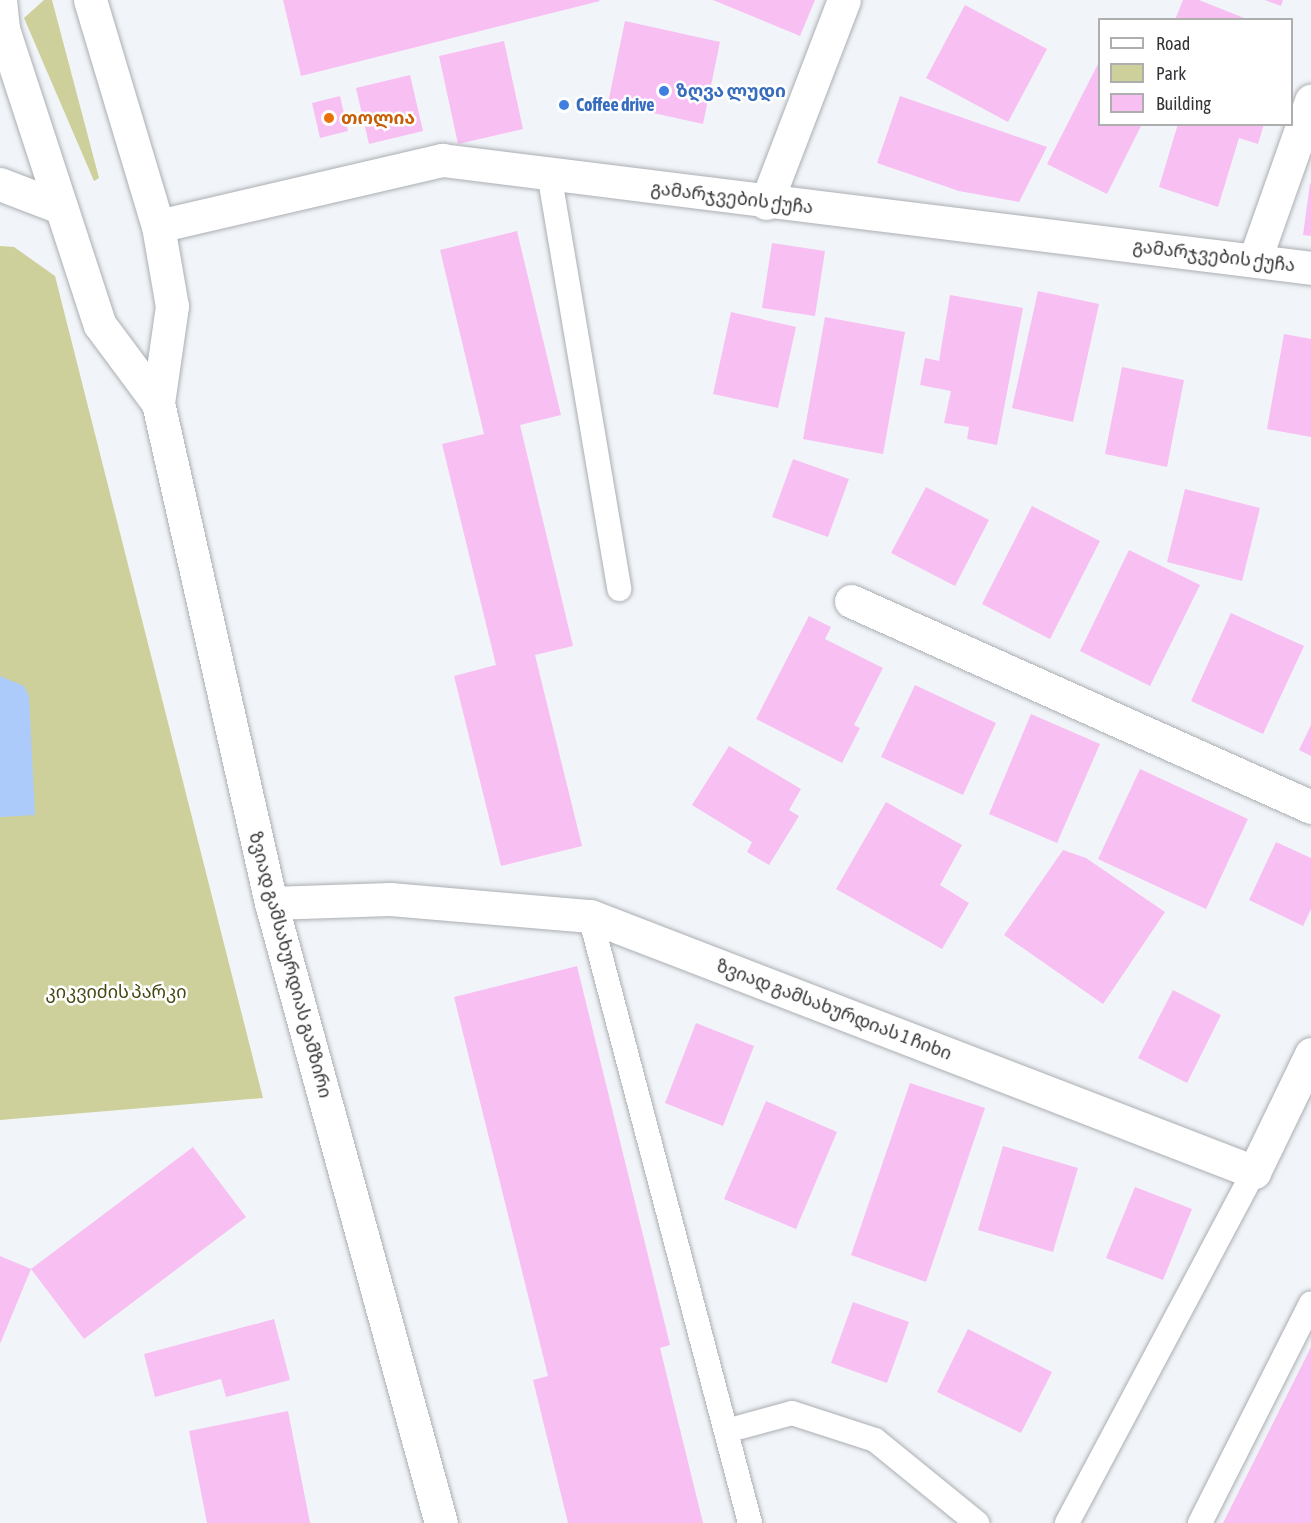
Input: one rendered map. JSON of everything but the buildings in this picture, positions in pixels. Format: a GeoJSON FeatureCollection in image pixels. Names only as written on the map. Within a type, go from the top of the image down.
{"type":"FeatureCollection","features":[{"type":"Feature","properties":{"kind":"street","name":"ზვიად გამსახურდიას გამზირი"},"geometry":{"type":"LineString","coordinates":[[0,0],[3,29],[100,325],[159,403]]}},
{"type":"Feature","properties":{"kind":"street","name":"ზვიად გამსახურდიას გამზირი"},"geometry":{"type":"LineString","coordinates":[[90,0],[158,226],[172,306],[159,403],[271,903],[441,1523]]}},
{"type":"Feature","properties":{"kind":"street"},"geometry":{"type":"LineString","coordinates":[[766,203],[844,0]]}},
{"type":"Feature","properties":{"kind":"street"},"geometry":{"type":"LineString","coordinates":[[1255,259],[1311,101]]}},
{"type":"Feature","properties":{"kind":"street","name":"გამარჯვების ქუჩა"},"geometry":{"type":"LineString","coordinates":[[158,226],[442,160],[766,203],[1255,259],[1311,268]]}},
{"type":"Feature","properties":{"kind":"street"},"geometry":{"type":"LineString","coordinates":[[0,184],[60,207]]}},
{"type":"Feature","properties":{"kind":"street"},"geometry":{"type":"LineString","coordinates":[[851,601],[1311,807]]}},
{"type":"Feature","properties":{"kind":"street","name":"ზვიად გამსახურდიას 1 ჩიხი"},"geometry":{"type":"LineString","coordinates":[[271,903],[390,899],[590,916],[1254,1172]]}},
{"type":"Feature","properties":{"kind":"street"},"geometry":{"type":"LineString","coordinates":[[1254,1172],[1311,1054]]}},
{"type":"Feature","properties":{"kind":"lane"},"geometry":{"type":"LineString","coordinates":[[549,173],[620,590]]}},
{"type":"Feature","properties":{"kind":"lane"},"geometry":{"type":"LineString","coordinates":[[590,916],[750,1523]]}},
{"type":"Feature","properties":{"kind":"lane"},"geometry":{"type":"LineString","coordinates":[[1067,1523],[1254,1172]]}},
{"type":"Feature","properties":{"kind":"lane"},"geometry":{"type":"LineString","coordinates":[[1200,1523],[1311,1303]]}},
{"type":"Feature","properties":{"kind":"lane"},"geometry":{"type":"LineString","coordinates":[[726,1431],[792,1413],[875,1440],[977,1523]]}},
{"type":"Feature","properties":{"kind":"green space"},"geometry":{"type":"Polygon","coordinates":[[[44,0],[52,0],[99,178],[94,181],[24,18],[44,0]]]}},
{"type":"Feature","properties":{"kind":"green space","name":"კიკვიძის პარკი"},"geometry":{"type":"Polygon","coordinates":[[[0,246],[14,247],[55,276],[263,1098],[0,1120],[0,246]]]}},
{"type":"Feature","properties":{"kind":"water"},"geometry":{"type":"Polygon","coordinates":[[[0,676],[24,686],[29,696],[35,815],[0,817],[0,676]]]}},
{"type":"Feature","properties":{"kind":"place","name":"ზღვა ლუდი"},"geometry":{"type":"Point","coordinates":[664,91]}},
{"type":"Feature","properties":{"kind":"place","name":"Coffee drive"},"geometry":{"type":"Point","coordinates":[564,105]}},
{"type":"Feature","properties":{"kind":"place","name":"თოლია"},"geometry":{"type":"Point","coordinates":[329,118]}}]}
